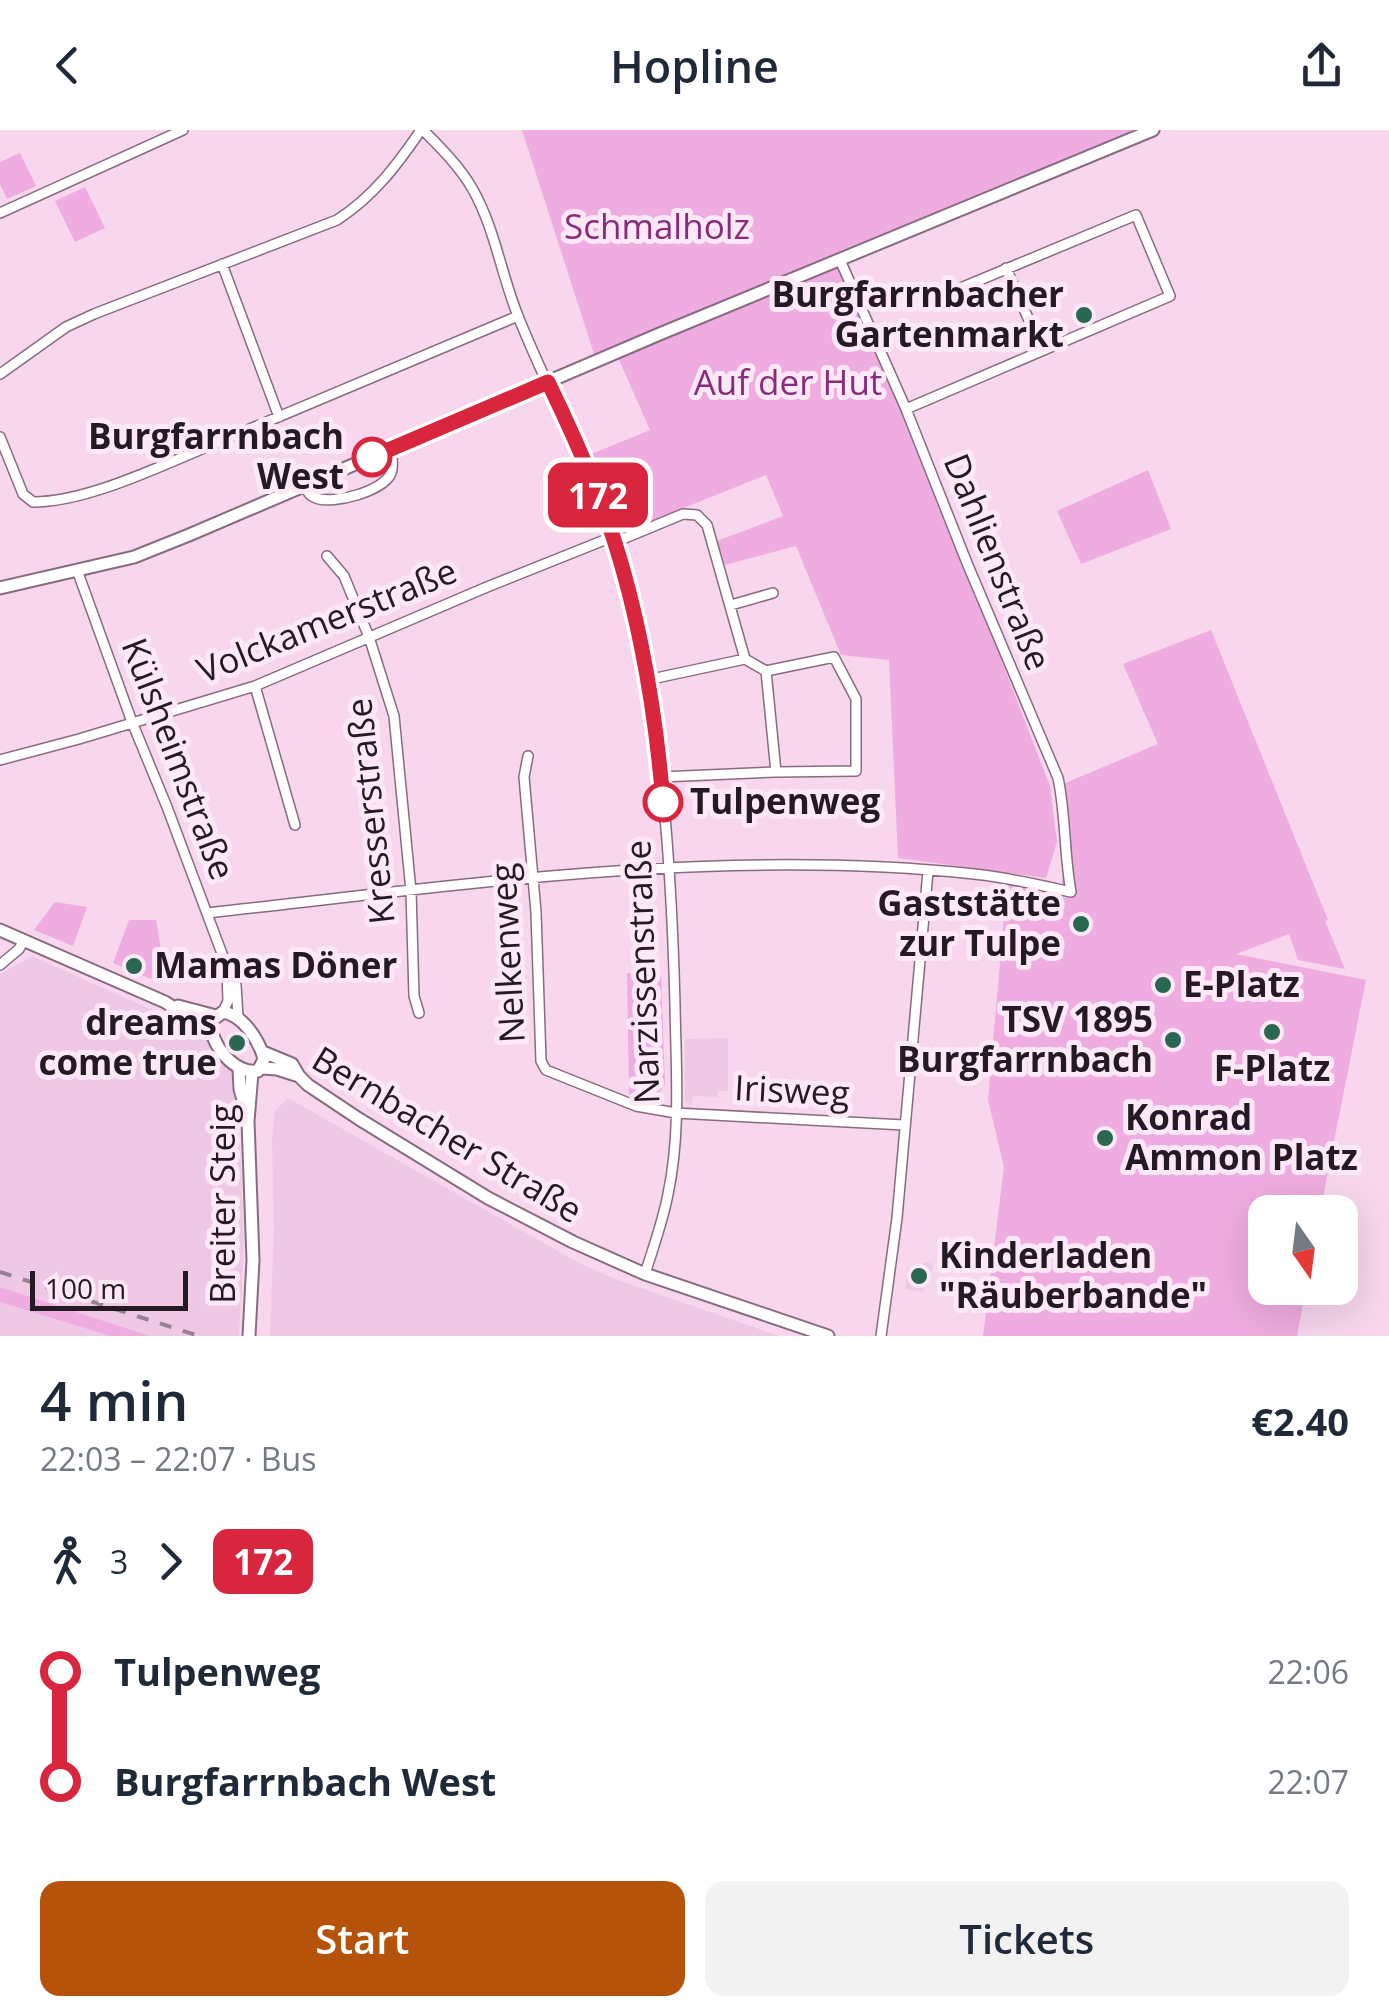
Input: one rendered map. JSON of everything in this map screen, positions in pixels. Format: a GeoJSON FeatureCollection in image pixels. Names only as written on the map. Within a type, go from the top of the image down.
{"type":"FeatureCollection","features":[{"type":"Feature","properties":{"kind":"street"},"geometry":{"type":"LineString","coordinates":[[0,213],[183,130]]}},
{"type":"Feature","properties":{"kind":"street"},"geometry":{"type":"LineString","coordinates":[[0,374],[66,328],[94,314],[326,225],[348,213],[392,172],[422,130]]}},
{"type":"Feature","properties":{"kind":"street","name":"Narzissenstraße"},"geometry":{"type":"LineString","coordinates":[[422,130],[455,163],[486,218],[518,316],[598,496],[613,540],[647,680],[661,777],[668,868],[676,1113],[669,1192],[645,1274]]}},
{"type":"Feature","properties":{"kind":"street"},"geometry":{"type":"LineString","coordinates":[[0,588],[134,557],[1154,130]]}},
{"type":"Feature","properties":{"kind":"street"},"geometry":{"type":"LineString","coordinates":[[906,410],[1170,296],[1136,215],[928,302]]}},
{"type":"Feature","properties":{"kind":"street","name":"Dahlienstraße"},"geometry":{"type":"LineString","coordinates":[[840,260],[1058,778],[1071,892],[975,874],[928,871]]}},
{"type":"Feature","properties":{"kind":"street"},"geometry":{"type":"LineString","coordinates":[[222,264],[278,416]]}},
{"type":"Feature","properties":{"kind":"street"},"geometry":{"type":"LineString","coordinates":[[1006,268],[1042,350]]}},
{"type":"Feature","properties":{"kind":"street"},"geometry":{"type":"LineString","coordinates":[[0,437],[23,494],[32,502],[49,502],[100,488],[518,316]]}},
{"type":"Feature","properties":{"kind":"street"},"geometry":{"type":"LineString","coordinates":[[304,487],[314,498],[333,501],[380,485],[392,471],[392,449]]}},
{"type":"Feature","properties":{"kind":"street","name":"Volckamerstraße"},"geometry":{"type":"LineString","coordinates":[[0,760],[254,686],[369,636],[683,514],[697,515],[707,525],[730,605]]}},
{"type":"Feature","properties":{"kind":"street","name":"Kresserstraße"},"geometry":{"type":"LineString","coordinates":[[328,556],[344,576],[369,636],[394,716],[411,891],[414,996],[419,1013]]}},
{"type":"Feature","properties":{"kind":"street","name":"Külsheimstraße"},"geometry":{"type":"LineString","coordinates":[[78,570],[132,722],[236,985],[238,1017]]}},
{"type":"Feature","properties":{"kind":"street"},"geometry":{"type":"LineString","coordinates":[[745,659],[730,605],[774,593]]}},
{"type":"Feature","properties":{"kind":"street"},"geometry":{"type":"LineString","coordinates":[[647,680],[745,659],[766,671],[834,657],[856,699],[856,771],[661,777]]}},
{"type":"Feature","properties":{"kind":"street"},"geometry":{"type":"LineString","coordinates":[[766,671],[776,772]]}},
{"type":"Feature","properties":{"kind":"street"},"geometry":{"type":"LineString","coordinates":[[254,686],[295,825]]}},
{"type":"Feature","properties":{"kind":"street","name":"Nelkenweg"},"geometry":{"type":"LineString","coordinates":[[528,756],[524,777],[541,1062],[555,1075],[592,1090],[636,1106],[676,1113]]}},
{"type":"Feature","properties":{"kind":"street"},"geometry":{"type":"LineString","coordinates":[[208,913],[533,878],[668,868],[820,864],[928,871],[897,1218],[880,1336]]}},
{"type":"Feature","properties":{"kind":"street"},"geometry":{"type":"LineString","coordinates":[[0,930],[165,1002],[210,1031],[222,1050],[251,1070]]}},
{"type":"Feature","properties":{"kind":"street"},"geometry":{"type":"LineString","coordinates":[[0,965],[24,940]]}},
{"type":"Feature","properties":{"kind":"street","name":"Külsheimstraße"},"geometry":{"type":"LineString","coordinates":[[219,1014],[228,1001],[227,968]]}},
{"type":"Feature","properties":{"kind":"street"},"geometry":{"type":"LineString","coordinates":[[165,1002],[219,1014],[230,1012],[238,1017],[262,1052],[292,1064],[299,1076]]}},
{"type":"Feature","properties":{"kind":"street"},"geometry":{"type":"LineString","coordinates":[[210,1031],[211,1021],[219,1014]]}},
{"type":"Feature","properties":{"kind":"street","name":"Breiter Steig"},"geometry":{"type":"LineString","coordinates":[[249,1329],[252,1260],[248,1121],[251,1070],[264,1060],[262,1052]]}},
{"type":"Feature","properties":{"kind":"street","name":"Bernbacher Straße"},"geometry":{"type":"LineString","coordinates":[[251,1070],[277,1069],[299,1076],[356,1118],[488,1198],[575,1244],[645,1274],[828,1336]]}},
{"type":"Feature","properties":{"kind":"street","name":"Irisweg"},"geometry":{"type":"LineString","coordinates":[[676,1113],[904,1125]]}},
{"type":"Feature","properties":{"kind":"shaded area"},"geometry":{"type":"Polygon","coordinates":[[[32,956],[205,1034],[237,1075],[244,1244],[239,1336],[150,1336],[0,1287],[0,974],[32,956]]]}},
{"type":"Feature","properties":{"kind":"shaded area"},"geometry":{"type":"Polygon","coordinates":[[[728,1038],[728,1091],[718,1091],[717,1097],[693,1096],[690,1104],[685,1100],[685,1039],[728,1038]]]}},
{"type":"Feature","properties":{"kind":"shaded area"},"geometry":{"type":"Polygon","coordinates":[[[288,1098],[577,1262],[779,1336],[270,1336],[272,1140],[275,1111],[288,1098]]]}},
{"type":"Feature","properties":{"kind":"shaded area","name":"Kinderladen \"Räuberbande\""},"geometry":{"type":"Polygon","coordinates":[[[924,1262],[933,1264],[923,1292],[905,1289],[908,1268],[922,1270],[924,1262]]]}},
{"type":"Feature","properties":{"kind":"shaded area"},"geometry":{"type":"Polygon","coordinates":[[[0,1302],[110,1336],[0,1336],[0,1302]]]}},
{"type":"Feature","properties":{"kind":"green space","name":"Auf der Hut"},"geometry":{"type":"Polygon","coordinates":[[[522,130],[1134,130],[837,255],[926,465],[1050,786],[1057,842],[1046,878],[898,858],[889,660],[841,655],[796,546],[725,565],[717,541],[783,516],[766,475],[621,533],[589,455],[650,430],[616,353],[596,360],[522,130]]]}},
{"type":"Feature","properties":{"kind":"green space"},"geometry":{"type":"Polygon","coordinates":[[[20,153],[36,186],[7,199],[0,184],[0,162],[20,153]]]}},
{"type":"Feature","properties":{"kind":"green space"},"geometry":{"type":"Polygon","coordinates":[[[85,187],[105,228],[75,242],[55,201],[85,187]]]}},
{"type":"Feature","properties":{"kind":"green space"},"geometry":{"type":"Polygon","coordinates":[[[1148,470],[1171,529],[1081,564],[1057,511],[1148,470]]]}},
{"type":"Feature","properties":{"kind":"green space","name":"TSV 1895 Burgfarrnbach"},"geometry":{"type":"Polygon","coordinates":[[[1211,630],[1345,969],[1298,960],[1289,934],[1236,954],[1366,980],[1323,1195],[1248,1195],[1248,1305],[1303,1305],[1297,1336],[983,1336],[1004,1167],[988,1100],[1007,883],[1060,891],[1070,825],[1063,784],[1158,744],[1123,664],[1211,630]]]}},
{"type":"Feature","properties":{"kind":"green space"},"geometry":{"type":"Polygon","coordinates":[[[55,902],[87,907],[73,946],[34,930],[55,902]]]}},
{"type":"Feature","properties":{"kind":"green space"},"geometry":{"type":"Polygon","coordinates":[[[129,920],[156,920],[162,955],[151,979],[113,963],[129,920]]]}},
{"type":"Feature","properties":{"kind":"green space"},"geometry":{"type":"Polygon","coordinates":[[[627,973],[661,974],[665,1084],[655,1100],[629,1095],[627,973]]]}},
{"type":"Feature","properties":{"kind":"green space"},"geometry":{"type":"Polygon","coordinates":[[[151,1009],[178,1026],[175,1034],[166,1039],[151,1031],[151,1009]]]}},
{"type":"Feature","properties":{"kind":"green space"},"geometry":{"type":"Polygon","coordinates":[[[0,1287],[150,1336],[110,1336],[0,1302],[0,1287]]]}},
{"type":"Feature","properties":{"kind":"railway"},"geometry":{"type":"LineString","coordinates":[[0,1272],[199,1336]]}},
{"type":"Feature","properties":{"kind":"bus line","name":"172"},"geometry":{"type":"LineString","coordinates":[[372,457],[548,382],[598,496],[626,588],[647,680],[663,802]]}},
{"type":"Feature","properties":{"kind":"place","name":"Burgfarrnbacher Gartenmarkt"},"geometry":{"type":"Point","coordinates":[1084,315]}},
{"type":"Feature","properties":{"kind":"place","name":"Burgfarrnbach West"},"geometry":{"type":"Point","coordinates":[372,457]}},
{"type":"Feature","properties":{"kind":"place","name":"Tulpenweg"},"geometry":{"type":"Point","coordinates":[663,802]}},
{"type":"Feature","properties":{"kind":"place","name":"Gaststätte zur Tulpe"},"geometry":{"type":"Point","coordinates":[1081,924]}},
{"type":"Feature","properties":{"kind":"place","name":"Mamas Döner"},"geometry":{"type":"Point","coordinates":[134,966]}},
{"type":"Feature","properties":{"kind":"place","name":"E-Platz"},"geometry":{"type":"Point","coordinates":[1163,985]}},
{"type":"Feature","properties":{"kind":"place","name":"F-Platz"},"geometry":{"type":"Point","coordinates":[1272,1032]}},
{"type":"Feature","properties":{"kind":"place","name":"TSV 1895 Burgfarrnbach"},"geometry":{"type":"Point","coordinates":[1173,1040]}},
{"type":"Feature","properties":{"kind":"place","name":"dreams come true"},"geometry":{"type":"Point","coordinates":[237,1043]}},
{"type":"Feature","properties":{"kind":"place","name":"Konrad Ammon Platz"},"geometry":{"type":"Point","coordinates":[1105,1138]}},
{"type":"Feature","properties":{"kind":"place","name":"Kinderladen \"Räuberbande\""},"geometry":{"type":"Point","coordinates":[919,1276]}},
{"type":"Feature","properties":{"kind":"park label","name":"Schmalholz"},"geometry":{"type":"Point","coordinates":[657,227]}}]}
